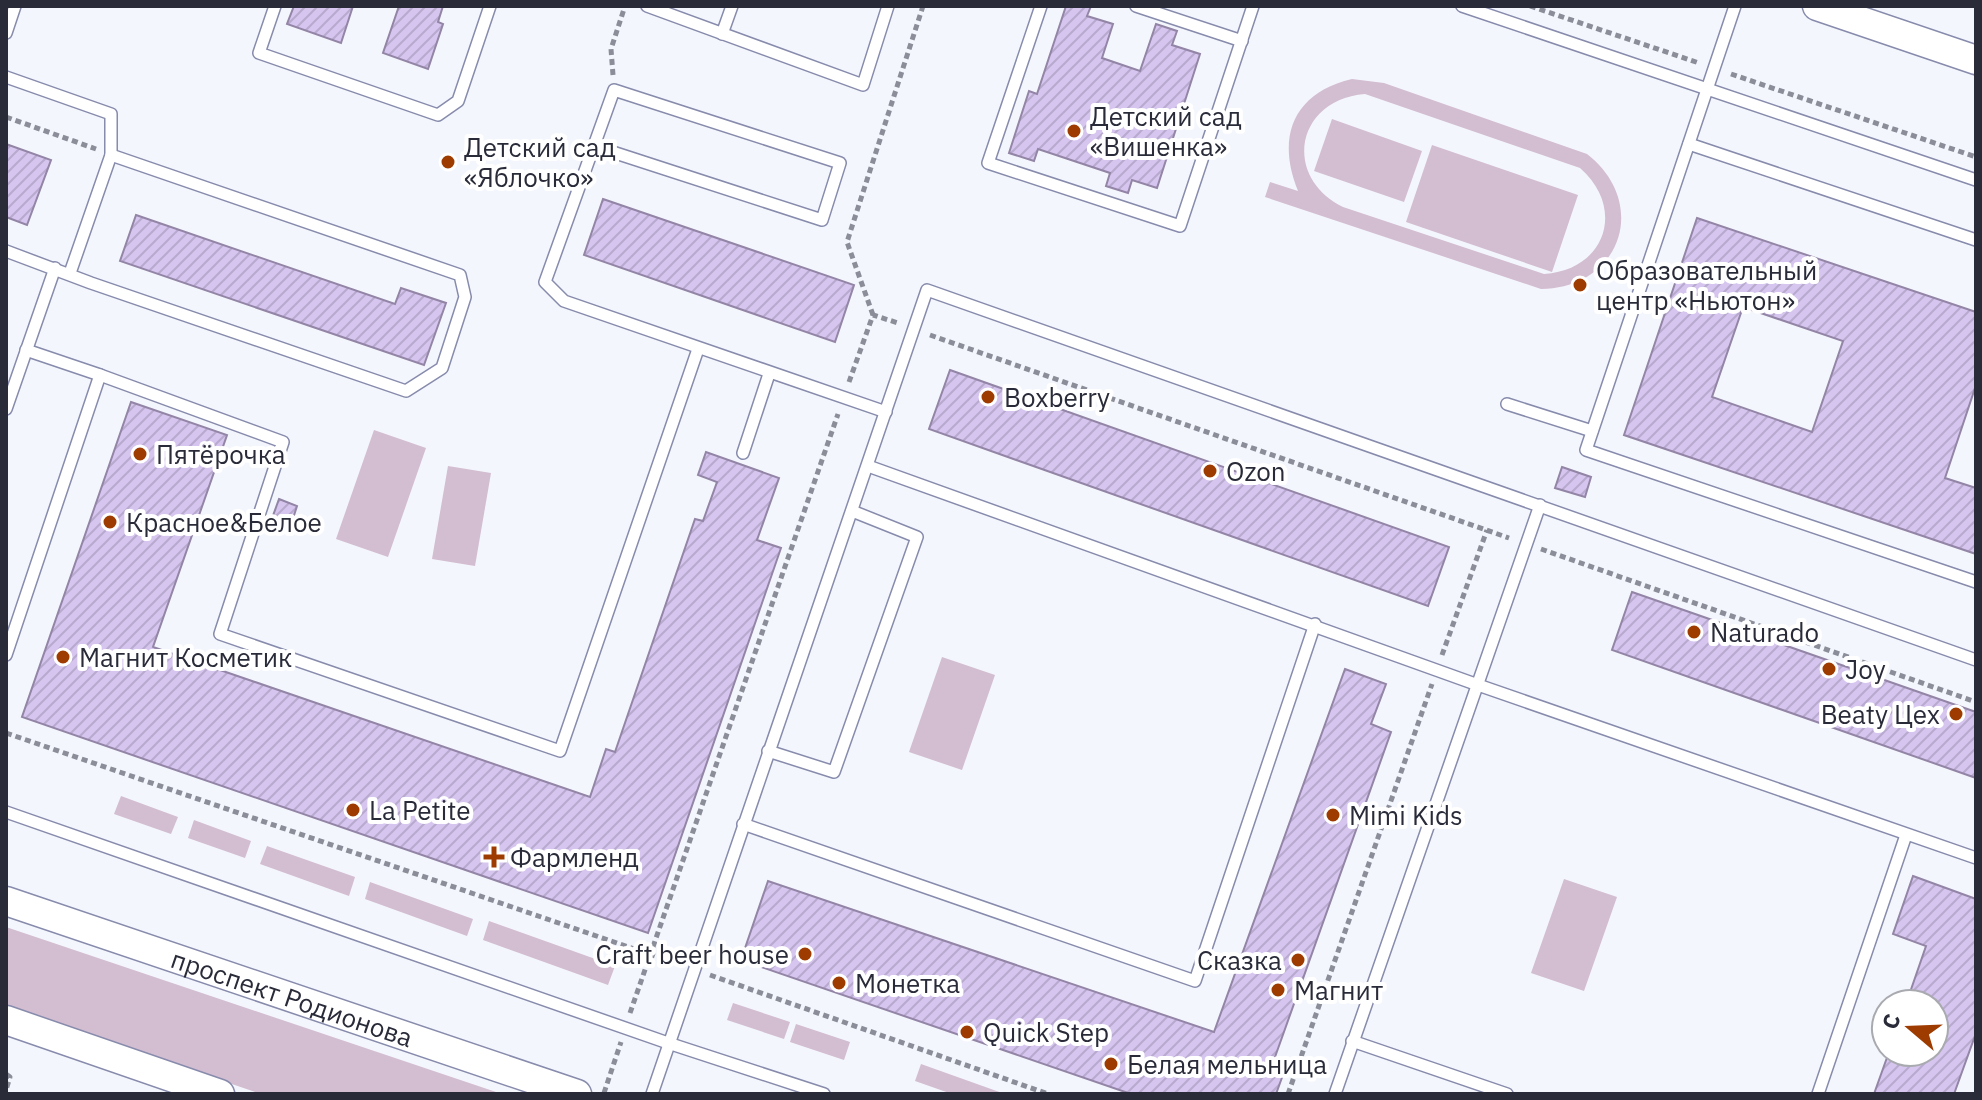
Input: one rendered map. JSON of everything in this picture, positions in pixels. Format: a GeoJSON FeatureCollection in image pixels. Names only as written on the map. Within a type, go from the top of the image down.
{"type":"FeatureCollection","features":[{"type":"Feature","properties":{"kind":"street"},"geometry":{"type":"LineString","coordinates":[[1817,6],[1976,60]]}},
{"type":"Feature","properties":{"kind":"street","name":"проспект Родионова"},"geometry":{"type":"LineString","coordinates":[[6,901],[577,1094]]}},
{"type":"Feature","properties":{"kind":"street"},"geometry":{"type":"LineString","coordinates":[[6,1020],[220,1094]]}},
{"type":"Feature","properties":{"kind":"lane"},"geometry":{"type":"LineString","coordinates":[[6,33],[15,6]]}},
{"type":"Feature","properties":{"kind":"lane"},"geometry":{"type":"LineString","coordinates":[[275,6],[259,53],[438,115],[458,101],[490,6]]}},
{"type":"Feature","properties":{"kind":"lane"},"geometry":{"type":"LineString","coordinates":[[647,6],[863,85],[888,6]]}},
{"type":"Feature","properties":{"kind":"lane"},"geometry":{"type":"LineString","coordinates":[[722,34],[732,6]]}},
{"type":"Feature","properties":{"kind":"lane"},"geometry":{"type":"LineString","coordinates":[[1041,6],[988,163],[1180,226],[1253,6]]}},
{"type":"Feature","properties":{"kind":"lane"},"geometry":{"type":"LineString","coordinates":[[1136,6],[1242,41]]}},
{"type":"Feature","properties":{"kind":"lane"},"geometry":{"type":"LineString","coordinates":[[1462,6],[1976,180]]}},
{"type":"Feature","properties":{"kind":"lane"},"geometry":{"type":"LineString","coordinates":[[1735,6],[1586,450],[1976,582]]}},
{"type":"Feature","properties":{"kind":"lane"},"geometry":{"type":"LineString","coordinates":[[6,77],[111,114],[111,155],[70,273]]}},
{"type":"Feature","properties":{"kind":"lane"},"geometry":{"type":"LineString","coordinates":[[594,146],[822,220],[840,163],[614,90],[545,282],[564,301],[886,412]]}},
{"type":"Feature","properties":{"kind":"lane"},"geometry":{"type":"LineString","coordinates":[[1689,144],[1976,240]]}},
{"type":"Feature","properties":{"kind":"lane"},"geometry":{"type":"LineString","coordinates":[[6,251],[406,391],[442,368],[465,297],[460,275],[111,155]]}},
{"type":"Feature","properties":{"kind":"lane"},"geometry":{"type":"LineString","coordinates":[[6,409],[55,268]]}},
{"type":"Feature","properties":{"kind":"lane"},"geometry":{"type":"LineString","coordinates":[[652,1094],[927,290],[1976,660]]}},
{"type":"Feature","properties":{"kind":"lane"},"geometry":{"type":"LineString","coordinates":[[26,350],[283,442],[220,634],[560,751],[698,349]]}},
{"type":"Feature","properties":{"kind":"lane"},"geometry":{"type":"LineString","coordinates":[[743,453],[769,374]]}},
{"type":"Feature","properties":{"kind":"lane"},"geometry":{"type":"LineString","coordinates":[[6,655],[100,375]]}},
{"type":"Feature","properties":{"kind":"lane"},"geometry":{"type":"LineString","coordinates":[[1507,404],[1592,431]]}},
{"type":"Feature","properties":{"kind":"lane"},"geometry":{"type":"LineString","coordinates":[[868,466],[1478,685],[1976,858]]}},
{"type":"Feature","properties":{"kind":"lane"},"geometry":{"type":"LineString","coordinates":[[1335,1094],[1540,505]]}},
{"type":"Feature","properties":{"kind":"lane"},"geometry":{"type":"LineString","coordinates":[[768,751],[834,772],[907,566],[917,537],[852,511]]}},
{"type":"Feature","properties":{"kind":"lane"},"geometry":{"type":"LineString","coordinates":[[743,824],[1195,981],[1315,624]]}},
{"type":"Feature","properties":{"kind":"lane"},"geometry":{"type":"LineString","coordinates":[[6,812],[668,1043],[824,1094]]}},
{"type":"Feature","properties":{"kind":"lane"},"geometry":{"type":"LineString","coordinates":[[1818,1094],[1906,835]]}},
{"type":"Feature","properties":{"kind":"lane"},"geometry":{"type":"LineString","coordinates":[[1352,1041],[1507,1094]]}},
{"type":"Feature","properties":{"kind":"path"},"geometry":{"type":"LineString","coordinates":[[611,49],[625,6]]}},
{"type":"Feature","properties":{"kind":"path"},"geometry":{"type":"LineString","coordinates":[[651,955],[873,315],[847,242],[923,6]]}},
{"type":"Feature","properties":{"kind":"path"},"geometry":{"type":"LineString","coordinates":[[1530,6],[1976,157]]}},
{"type":"Feature","properties":{"kind":"path"},"geometry":{"type":"LineString","coordinates":[[6,117],[77,142]]}},
{"type":"Feature","properties":{"kind":"path"},"geometry":{"type":"LineString","coordinates":[[873,315],[1976,702]]}},
{"type":"Feature","properties":{"kind":"path"},"geometry":{"type":"LineString","coordinates":[[1288,1094],[1487,530]]}},
{"type":"Feature","properties":{"kind":"path"},"geometry":{"type":"LineString","coordinates":[[6,733],[1048,1094]]}},
{"type":"Feature","properties":{"kind":"path"},"geometry":{"type":"LineString","coordinates":[[6,1074],[10,1077],[6,1090]]}},
{"type":"Feature","properties":{"kind":"shaded area"},"geometry":{"type":"Polygon","coordinates":[[[1352,79],[1384,83],[1587,154],[1606,174],[1618,196],[1621,218],[1618,240],[1607,259],[1591,274],[1569,285],[1541,289],[1265,197],[1270,182],[1298,191],[1289,153],[1295,120],[1303,106],[1332,86],[1352,79]],[[1365,94],[1342,99],[1324,109],[1312,124],[1305,141],[1305,159],[1311,177],[1323,193],[1343,207],[1544,274],[1565,270],[1582,261],[1595,249],[1602,234],[1605,218],[1602,201],[1594,184],[1580,168],[1365,94]]]}},
{"type":"Feature","properties":{"kind":"shaded area"},"geometry":{"type":"Polygon","coordinates":[[[1332,119],[1422,151],[1404,202],[1314,171],[1332,119]]]}},
{"type":"Feature","properties":{"kind":"shaded area"},"geometry":{"type":"Polygon","coordinates":[[[1432,145],[1578,195],[1552,272],[1406,222],[1432,145]]]}},
{"type":"Feature","properties":{"kind":"shaded area"},"geometry":{"type":"Polygon","coordinates":[[[374,430],[426,448],[388,557],[336,539],[374,430]]]}},
{"type":"Feature","properties":{"kind":"shaded area"},"geometry":{"type":"Polygon","coordinates":[[[448,466],[491,473],[475,566],[432,559],[448,466]]]}},
{"type":"Feature","properties":{"kind":"shaded area"},"geometry":{"type":"Polygon","coordinates":[[[942,657],[995,675],[962,770],[909,752],[942,657]]]}},
{"type":"Feature","properties":{"kind":"shaded area"},"geometry":{"type":"Polygon","coordinates":[[[121,796],[178,817],[171,834],[114,814],[121,796]]]}},
{"type":"Feature","properties":{"kind":"shaded area"},"geometry":{"type":"Polygon","coordinates":[[[194,820],[251,841],[245,858],[188,838],[194,820]]]}},
{"type":"Feature","properties":{"kind":"shaded area"},"geometry":{"type":"Polygon","coordinates":[[[267,846],[355,877],[349,896],[260,864],[267,846]]]}},
{"type":"Feature","properties":{"kind":"shaded area"},"geometry":{"type":"Polygon","coordinates":[[[1564,879],[1617,897],[1584,991],[1531,973],[1564,879]]]}},
{"type":"Feature","properties":{"kind":"shaded area"},"geometry":{"type":"Polygon","coordinates":[[[370,882],[473,919],[467,936],[365,899],[370,882]]]}},
{"type":"Feature","properties":{"kind":"shaded area"},"geometry":{"type":"Polygon","coordinates":[[[489,921],[615,966],[608,985],[483,940],[489,921]]]}},
{"type":"Feature","properties":{"kind":"shaded area"},"geometry":{"type":"Polygon","coordinates":[[[6,927],[502,1094],[261,1094],[6,1007],[6,927]]]}},
{"type":"Feature","properties":{"kind":"shaded area"},"geometry":{"type":"Polygon","coordinates":[[[733,1003],[790,1022],[784,1039],[727,1020],[733,1003]]]}},
{"type":"Feature","properties":{"kind":"shaded area"},"geometry":{"type":"Polygon","coordinates":[[[796,1024],[850,1042],[844,1060],[790,1042],[796,1024]]]}},
{"type":"Feature","properties":{"kind":"shaded area"},"geometry":{"type":"Polygon","coordinates":[[[921,1064],[1005,1094],[952,1094],[915,1081],[921,1064]]]}},
{"type":"Feature","properties":{"kind":"building"},"geometry":{"type":"Polygon","coordinates":[[[294,6],[353,6],[341,43],[287,24],[294,6]]]}},
{"type":"Feature","properties":{"kind":"building"},"geometry":{"type":"Polygon","coordinates":[[[399,6],[443,6],[438,22],[443,24],[428,69],[383,53],[399,6]]]}},
{"type":"Feature","properties":{"kind":"building"},"geometry":{"type":"Polygon","coordinates":[[[1066,6],[1091,6],[1087,16],[1113,24],[1102,58],[1140,71],[1156,24],[1177,31],[1172,45],[1200,54],[1157,188],[1132,180],[1128,193],[1106,186],[1110,173],[1038,149],[1034,161],[1009,153],[1029,91],[1037,94],[1066,6]]]}},
{"type":"Feature","properties":{"kind":"building"},"geometry":{"type":"Polygon","coordinates":[[[6,144],[51,160],[27,225],[6,217],[6,144]]]}},
{"type":"Feature","properties":{"kind":"building"},"geometry":{"type":"Polygon","coordinates":[[[603,199],[854,285],[835,342],[584,255],[603,199]]]}},
{"type":"Feature","properties":{"kind":"building"},"geometry":{"type":"Polygon","coordinates":[[[136,215],[395,304],[401,288],[446,303],[424,365],[120,261],[136,215]]]}},
{"type":"Feature","properties":{"kind":"building"},"geometry":{"type":"Polygon","coordinates":[[[1697,218],[1976,312],[1976,385],[1945,478],[1976,488],[1976,554],[1624,435],[1697,218]],[[1743,307],[1712,397],[1812,432],[1843,341],[1743,307]]]}},
{"type":"Feature","properties":{"kind":"building"},"geometry":{"type":"Polygon","coordinates":[[[950,370],[1449,547],[1428,606],[929,429],[950,370]]]}},
{"type":"Feature","properties":{"kind":"building"},"geometry":{"type":"Polygon","coordinates":[[[131,402],[227,435],[153,647],[590,797],[606,749],[615,752],[695,519],[703,521],[717,482],[698,475],[706,452],[779,478],[757,540],[781,548],[648,933],[22,717],[131,402]]]}},
{"type":"Feature","properties":{"kind":"building"},"geometry":{"type":"Polygon","coordinates":[[[1562,467],[1591,477],[1585,497],[1555,488],[1562,467]]]}},
{"type":"Feature","properties":{"kind":"building"},"geometry":{"type":"Polygon","coordinates":[[[279,499],[297,506],[289,531],[270,524],[279,499]]]}},
{"type":"Feature","properties":{"kind":"building"},"geometry":{"type":"Polygon","coordinates":[[[1632,592],[1976,712],[1976,778],[1612,650],[1632,592]]]}},
{"type":"Feature","properties":{"kind":"building"},"geometry":{"type":"Polygon","coordinates":[[[1345,669],[1386,684],[1371,724],[1391,732],[1275,1057],[1288,1061],[1276,1094],[1131,1094],[741,960],[768,881],[1214,1032],[1345,669]]]}},
{"type":"Feature","properties":{"kind":"building"},"geometry":{"type":"Polygon","coordinates":[[[1913,876],[1976,899],[1976,1033],[1954,1094],[1874,1094],[1883,1068],[1950,1068],[1950,988],[1912,988],[1926,946],[1893,934],[1913,876]]]}},
{"type":"Feature","properties":{"kind":"place","name":"Детский сад «Вишенка»"},"geometry":{"type":"Point","coordinates":[1074,131]}},
{"type":"Feature","properties":{"kind":"place","name":"Детский сад «Яблочко»"},"geometry":{"type":"Point","coordinates":[448,162]}},
{"type":"Feature","properties":{"kind":"place","name":"Образовательный центр «Ньютон»"},"geometry":{"type":"Point","coordinates":[1580,285]}},
{"type":"Feature","properties":{"kind":"place","name":"Boxberry"},"geometry":{"type":"Point","coordinates":[988,397]}},
{"type":"Feature","properties":{"kind":"place","name":"Пятёрочка"},"geometry":{"type":"Point","coordinates":[140,454]}},
{"type":"Feature","properties":{"kind":"place","name":"Ozon"},"geometry":{"type":"Point","coordinates":[1210,471]}},
{"type":"Feature","properties":{"kind":"place","name":"Красное&Белое"},"geometry":{"type":"Point","coordinates":[110,522]}},
{"type":"Feature","properties":{"kind":"place","name":"Naturado"},"geometry":{"type":"Point","coordinates":[1694,632]}},
{"type":"Feature","properties":{"kind":"place","name":"Магнит Косметик"},"geometry":{"type":"Point","coordinates":[63,657]}},
{"type":"Feature","properties":{"kind":"place","name":"Joy"},"geometry":{"type":"Point","coordinates":[1829,669]}},
{"type":"Feature","properties":{"kind":"place","name":"Beaty Цех"},"geometry":{"type":"Point","coordinates":[1956,714]}},
{"type":"Feature","properties":{"kind":"place","name":"La Petite"},"geometry":{"type":"Point","coordinates":[353,810]}},
{"type":"Feature","properties":{"kind":"place","name":"Mimi Kids"},"geometry":{"type":"Point","coordinates":[1333,815]}},
{"type":"Feature","properties":{"kind":"place","name":"Фармленд"},"geometry":{"type":"Point","coordinates":[494,857]}},
{"type":"Feature","properties":{"kind":"place","name":"Craft beer house"},"geometry":{"type":"Point","coordinates":[805,954]}},
{"type":"Feature","properties":{"kind":"place","name":"Сказка"},"geometry":{"type":"Point","coordinates":[1298,960]}},
{"type":"Feature","properties":{"kind":"place","name":"Монетка"},"geometry":{"type":"Point","coordinates":[839,983]}},
{"type":"Feature","properties":{"kind":"place","name":"Магнит"},"geometry":{"type":"Point","coordinates":[1278,990]}},
{"type":"Feature","properties":{"kind":"place","name":"Quick Step"},"geometry":{"type":"Point","coordinates":[967,1032]}},
{"type":"Feature","properties":{"kind":"place","name":"Белая мельница"},"geometry":{"type":"Point","coordinates":[1111,1064]}}]}
